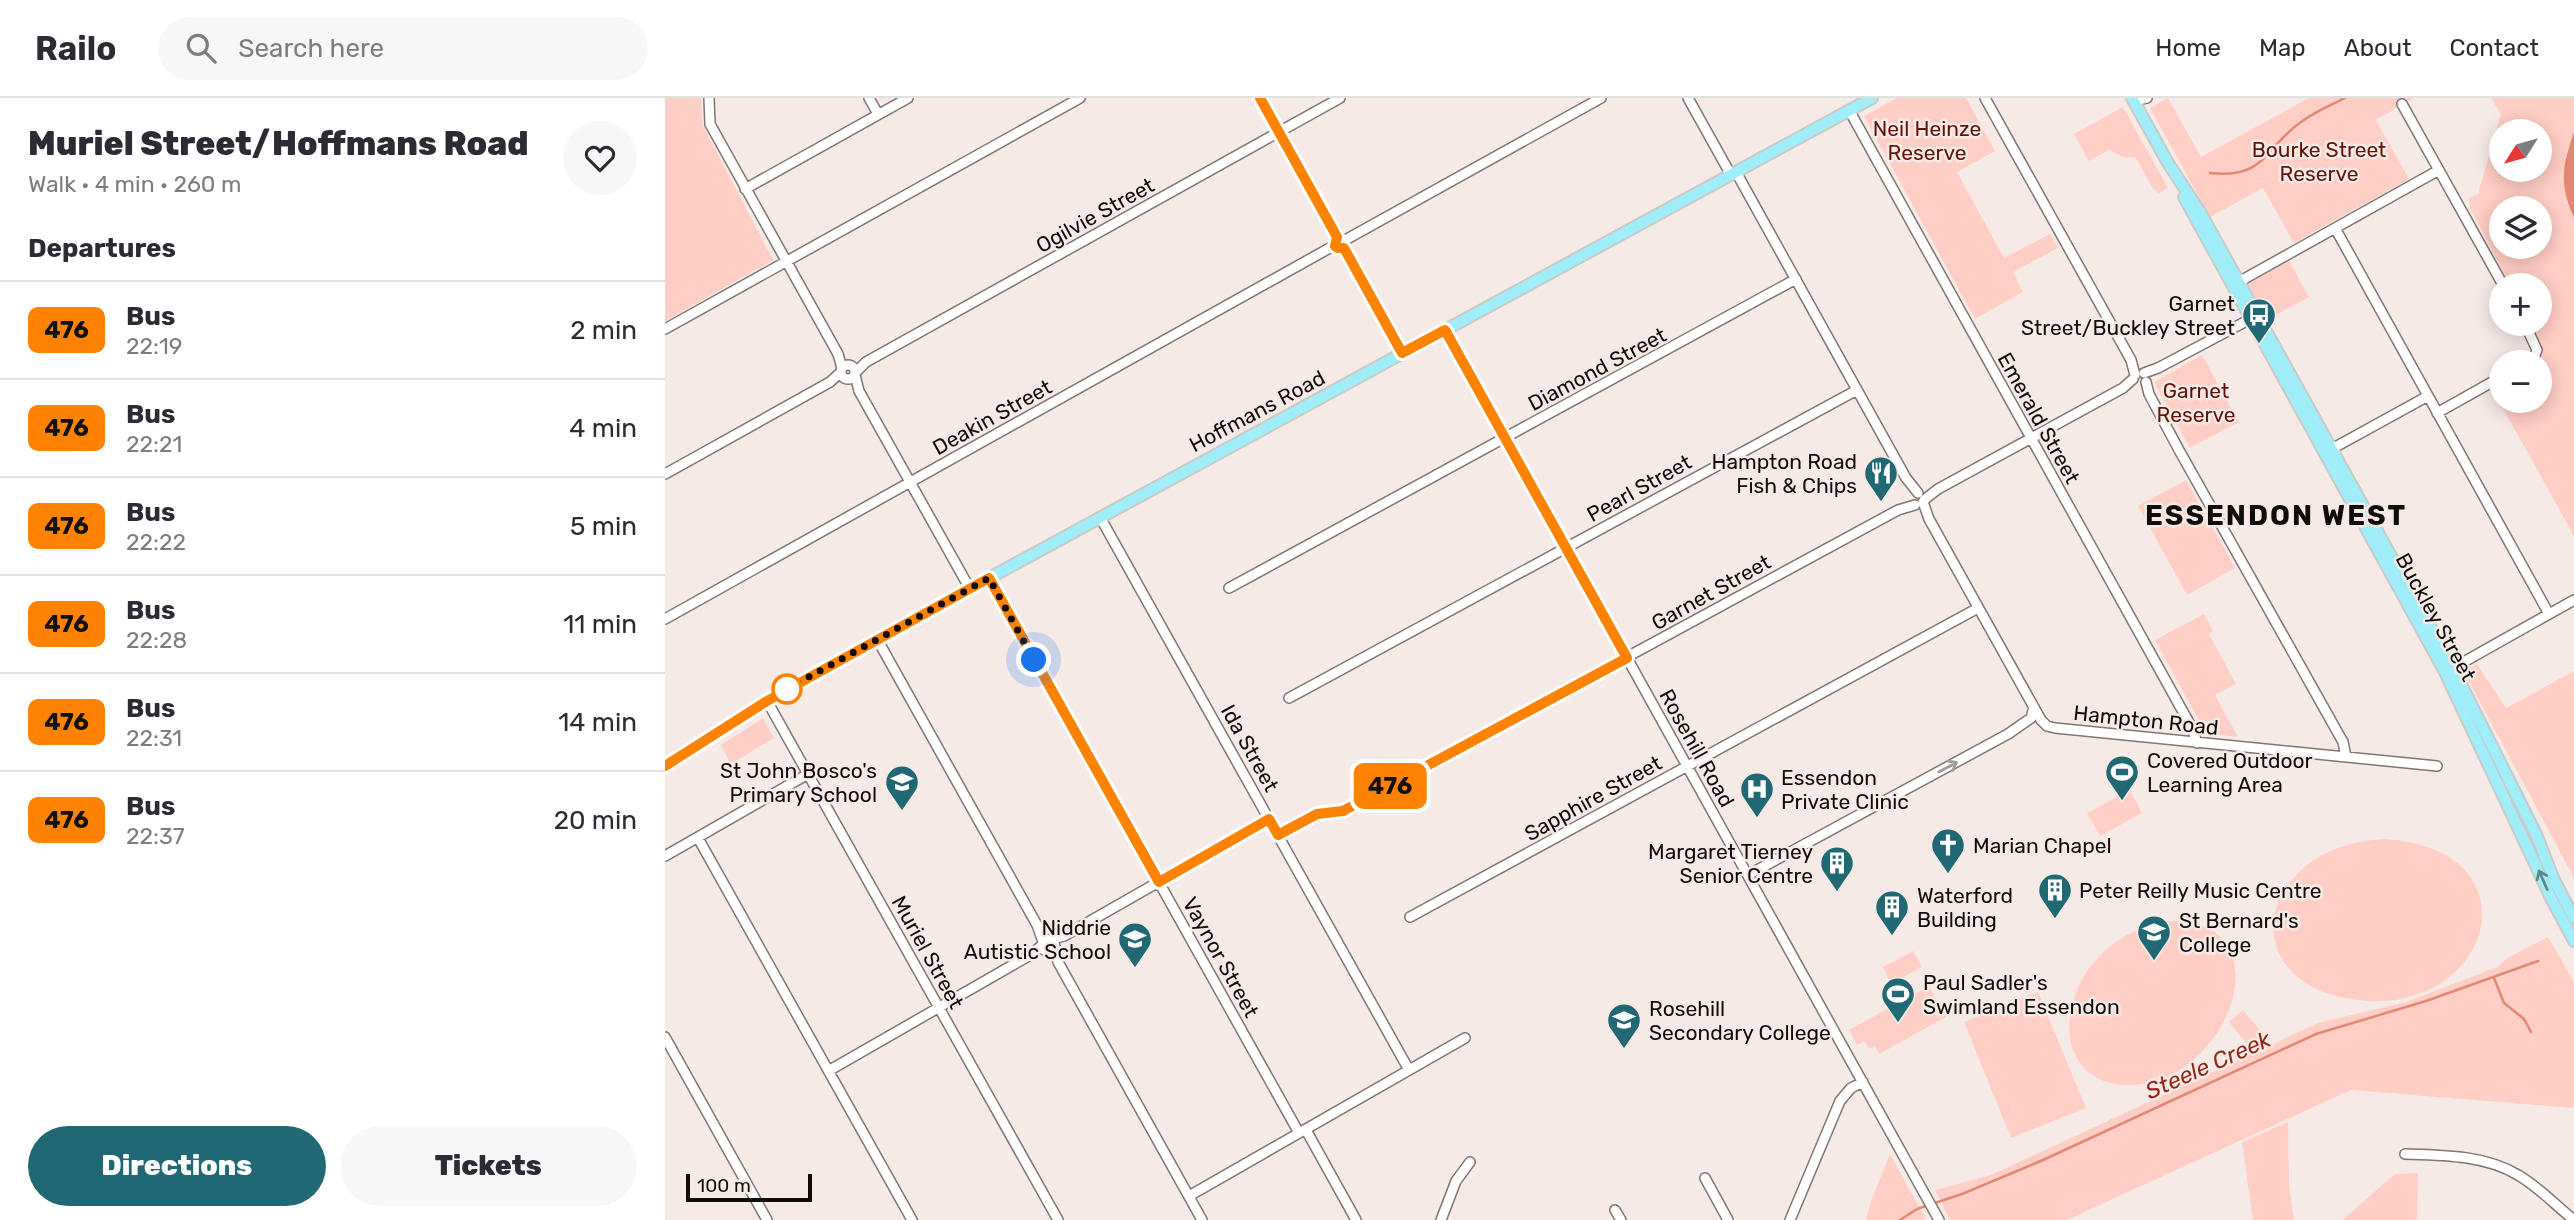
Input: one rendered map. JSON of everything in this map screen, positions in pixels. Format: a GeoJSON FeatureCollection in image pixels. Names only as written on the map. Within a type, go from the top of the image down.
{"type":"FeatureCollection","features":[{"type":"Feature","properties":{"kind":"main road","name":"Hoffmans Road"},"geometry":{"type":"LineString","coordinates":[[665,766],[767,701],[877,639],[1872,98]]}},
{"type":"Feature","properties":{"kind":"main road","name":"Buckley Street"},"geometry":{"type":"LineString","coordinates":[[2133,100],[2168,163],[2200,212],[2235,284],[2449,670],[2536,834],[2554,880],[2574,918]]}},
{"type":"Feature","properties":{"kind":"main road","name":"Buckley Street"},"geometry":{"type":"LineString","coordinates":[[2449,670],[2552,900],[2574,941]]}},
{"type":"Feature","properties":{"kind":"street"},"geometry":{"type":"LineString","coordinates":[[709,98],[710,124],[970,589]]}},
{"type":"Feature","properties":{"kind":"street"},"geometry":{"type":"LineString","coordinates":[[869,98],[878,114]]}},
{"type":"Feature","properties":{"kind":"street"},"geometry":{"type":"LineString","coordinates":[[745,188],[908,98]]}},
{"type":"Feature","properties":{"kind":"street"},"geometry":{"type":"LineString","coordinates":[[665,329],[1080,98]]}},
{"type":"Feature","properties":{"kind":"street"},"geometry":{"type":"LineString","coordinates":[[1260,98],[1402,353]]}},
{"type":"Feature","properties":{"kind":"street","name":"Ogilvie Street"},"geometry":{"type":"LineString","coordinates":[[665,474],[1340,98]]}},
{"type":"Feature","properties":{"kind":"street","name":"Deakin Street"},"geometry":{"type":"LineString","coordinates":[[665,619],[1601,98]]}},
{"type":"Feature","properties":{"kind":"street","name":"Hampton Road"},"geometry":{"type":"LineString","coordinates":[[1688,98],[1796,279],[2041,720],[2050,727],[2437,766]]}},
{"type":"Feature","properties":{"kind":"street"},"geometry":{"type":"LineString","coordinates":[[1985,98],[2343,742],[2346,757]]}},
{"type":"Feature","properties":{"kind":"street"},"geometry":{"type":"LineString","coordinates":[[2133,100],[2147,98]]}},
{"type":"Feature","properties":{"kind":"street"},"geometry":{"type":"LineString","coordinates":[[2402,104],[2496,273]]}},
{"type":"Feature","properties":{"kind":"street","name":"Emerald Street"},"geometry":{"type":"LineString","coordinates":[[1849,110],[2192,728],[2197,743]]}},
{"type":"Feature","properties":{"kind":"street"},"geometry":{"type":"LineString","coordinates":[[2235,284],[2439,170]]}},
{"type":"Feature","properties":{"kind":"street"},"geometry":{"type":"LineString","coordinates":[[2335,228],[2549,614]]}},
{"type":"Feature","properties":{"kind":"street","name":"Diamond Street"},"geometry":{"type":"LineString","coordinates":[[1229,588],[1796,279]]}},
{"type":"Feature","properties":{"kind":"street","name":"Garnet Street"},"geometry":{"type":"LineString","coordinates":[[1278,835],[1317,814],[1343,811],[2253,317]]}},
{"type":"Feature","properties":{"kind":"street","name":"Rosehill Road"},"geometry":{"type":"LineString","coordinates":[[1445,330],[1939,1219]]}},
{"type":"Feature","properties":{"kind":"street"},"geometry":{"type":"LineString","coordinates":[[2437,413],[2489,384]]}},
{"type":"Feature","properties":{"kind":"street","name":"Pearl Street"},"geometry":{"type":"LineString","coordinates":[[1290,698],[1857,390]]}},
{"type":"Feature","properties":{"kind":"street"},"geometry":{"type":"LineString","coordinates":[[2328,451],[2428,396]]}},
{"type":"Feature","properties":{"kind":"street","name":"Ida Street"},"geometry":{"type":"LineString","coordinates":[[1100,517],[1409,1070]]}},
{"type":"Feature","properties":{"kind":"street","name":"Vaynor Street"},"geometry":{"type":"LineString","coordinates":[[989,578],[1159,882],[1356,1220]]}},
{"type":"Feature","properties":{"kind":"street"},"geometry":{"type":"LineString","coordinates":[[2449,670],[2574,600]]}},
{"type":"Feature","properties":{"kind":"street","name":"Sapphire Street"},"geometry":{"type":"LineString","coordinates":[[1410,918],[1978,608]]}},
{"type":"Feature","properties":{"kind":"street"},"geometry":{"type":"LineString","coordinates":[[877,639],[1202,1220]]}},
{"type":"Feature","properties":{"kind":"street","name":"Muriel Street"},"geometry":{"type":"LineString","coordinates":[[767,701],[1058,1220]]}},
{"type":"Feature","properties":{"kind":"street"},"geometry":{"type":"LineString","coordinates":[[1748,875],[2008,734],[2031,718],[2033,707]]}},
{"type":"Feature","properties":{"kind":"street"},"geometry":{"type":"LineString","coordinates":[[665,856],[808,774]]}},
{"type":"Feature","properties":{"kind":"street"},"geometry":{"type":"LineString","coordinates":[[829,1070],[1269,819]]}},
{"type":"Feature","properties":{"kind":"street"},"geometry":{"type":"LineString","coordinates":[[698,838],[912,1220]]}},
{"type":"Feature","properties":{"kind":"street"},"geometry":{"type":"LineString","coordinates":[[665,1037],[767,1220]]}},
{"type":"Feature","properties":{"kind":"street"},"geometry":{"type":"LineString","coordinates":[[1189,1196],[1465,1038]]}},
{"type":"Feature","properties":{"kind":"street"},"geometry":{"type":"LineString","coordinates":[[1790,1220],[1840,1101],[1851,1088],[1863,1082]]}},
{"type":"Feature","properties":{"kind":"street"},"geometry":{"type":"LineString","coordinates":[[2405,1154],[2470,1159],[2494,1165],[2517,1174],[2574,1220]]}},
{"type":"Feature","properties":{"kind":"street"},"geometry":{"type":"LineString","coordinates":[[1441,1220],[1456,1181],[1470,1162]]}},
{"type":"Feature","properties":{"kind":"street"},"geometry":{"type":"LineString","coordinates":[[1705,1178],[1728,1220]]}},
{"type":"Feature","properties":{"kind":"street"},"geometry":{"type":"LineString","coordinates":[[1615,1210],[1621,1220]]}},
{"type":"Feature","properties":{"kind":"green space"},"geometry":{"type":"Polygon","coordinates":[[[665,98],[701,98],[702,124],[773,260],[665,321],[665,98]]]}},
{"type":"Feature","properties":{"kind":"green space","name":"Neil Heinze Reserve"},"geometry":{"type":"Polygon","coordinates":[[[1897,98],[1966,98],[1995,151],[1957,172],[2004,258],[2050,234],[2058,248],[2013,272],[2023,292],[1975,319],[1864,116],[1897,98]]]}},
{"type":"Feature","properties":{"kind":"green space","name":"Bourke Street Reserve"},"geometry":{"type":"Polygon","coordinates":[[[2168,98],[2201,157],[2309,98],[2414,98],[2376,120],[2409,179],[2294,243],[2263,188],[2210,217],[2150,108],[2168,98]]]}},
{"type":"Feature","properties":{"kind":"green space"},"geometry":{"type":"Polygon","coordinates":[[[2491,98],[2574,98],[2574,132],[2566,155],[2566,200],[2574,218],[2574,536],[2506,413],[2552,413],[2552,350],[2541,350],[2537,336],[2552,336],[2552,273],[2504,273],[2496,259],[2552,259],[2552,196],[2489,196],[2489,245],[2470,208],[2469,198],[2478,194],[2489,156],[2489,182],[2552,182],[2552,119],[2500,119],[2501,114],[2491,98]]]}},
{"type":"Feature","properties":{"kind":"green space"},"geometry":{"type":"Polygon","coordinates":[[[2123,107],[2168,188],[2159,193],[2153,189],[2136,158],[2122,157],[2109,150],[2089,161],[2074,134],[2123,107]]]}},
{"type":"Feature","properties":{"kind":"green space"},"geometry":{"type":"Polygon","coordinates":[[[2289,261],[2309,297],[2267,320],[2248,284],[2289,261]]]}},
{"type":"Feature","properties":{"kind":"green space","name":"Garnet Reserve"},"geometry":{"type":"Polygon","coordinates":[[[2202,355],[2239,422],[2190,448],[2154,382],[2202,355]]]}},
{"type":"Feature","properties":{"kind":"green space"},"geometry":{"type":"Polygon","coordinates":[[[2186,480],[2235,568],[2187,595],[2138,506],[2186,480]]]}},
{"type":"Feature","properties":{"kind":"green space"},"geometry":{"type":"Polygon","coordinates":[[[2204,614],[2213,631],[2209,634],[2236,684],[2215,695],[2238,737],[2206,733],[2155,640],[2204,614]]]}},
{"type":"Feature","properties":{"kind":"green space"},"geometry":{"type":"Polygon","coordinates":[[[2477,664],[2506,708],[2574,671],[2574,878],[2464,672],[2477,664]]]}},
{"type":"Feature","properties":{"kind":"green space"},"geometry":{"type":"Polygon","coordinates":[[[763,718],[774,738],[731,764],[721,745],[763,718]]]}},
{"type":"Feature","properties":{"kind":"green space","name":"Covered Outdoor Learning Area"},"geometry":{"type":"Polygon","coordinates":[[[2130,790],[2142,813],[2100,836],[2087,813],[2130,790]]]}},
{"type":"Feature","properties":{"kind":"green space"},"geometry":{"type":"Polygon","coordinates":[[[2384,839],[2433,849],[2465,870],[2480,898],[2480,929],[2467,959],[2441,983],[2404,998],[2357,1000],[2316,989],[2289,969],[2276,944],[2275,916],[2285,888],[2308,864],[2341,847],[2384,839]]]}},
{"type":"Feature","properties":{"kind":"green space"},"geometry":{"type":"Polygon","coordinates":[[[2167,921],[2205,927],[2227,945],[2236,972],[2231,1003],[2216,1034],[2192,1061],[2161,1079],[2124,1085],[2103,1081],[2087,1071],[2077,1058],[2071,1042],[2069,1024],[2078,987],[2096,960],[2113,944],[2144,927],[2167,921]]]}},
{"type":"Feature","properties":{"kind":"green space"},"geometry":{"type":"Polygon","coordinates":[[[2548,937],[2574,982],[2574,1108],[2351,1090],[2067,1220],[1950,1220],[1935,1190],[1991,1175],[2318,1023],[2406,1002],[2497,967],[2509,957],[2548,937]]]}},
{"type":"Feature","properties":{"kind":"green space"},"geometry":{"type":"Polygon","coordinates":[[[1913,951],[1922,967],[1891,984],[1883,967],[1913,951]]]}},
{"type":"Feature","properties":{"kind":"green space","name":"Paul Sadler's Swimland Essendon"},"geometry":{"type":"Polygon","coordinates":[[[1929,986],[1946,1017],[1879,1054],[1875,1046],[1869,1049],[1864,1041],[1857,1045],[1849,1030],[1929,986]]]}},
{"type":"Feature","properties":{"kind":"green space"},"geometry":{"type":"Polygon","coordinates":[[[2038,992],[2086,1108],[2011,1138],[1964,1022],[2038,992]]]}},
{"type":"Feature","properties":{"kind":"green space"},"geometry":{"type":"Polygon","coordinates":[[[2243,1010],[2266,1037],[2251,1049],[2229,1022],[2243,1010]]]}},
{"type":"Feature","properties":{"kind":"green space"},"geometry":{"type":"Polygon","coordinates":[[[2288,1122],[2289,1186],[2294,1220],[2253,1220],[2242,1142],[2288,1122]]]}},
{"type":"Feature","properties":{"kind":"green space"},"geometry":{"type":"Polygon","coordinates":[[[1890,1154],[1926,1220],[1866,1220],[1890,1154]]]}},
{"type":"Feature","properties":{"kind":"green space"},"geometry":{"type":"Polygon","coordinates":[[[2418,1173],[2417,1220],[2342,1220],[2395,1174],[2418,1173]]]}},
{"type":"Feature","properties":{"kind":"shaded area"},"geometry":{"type":"Polygon","coordinates":[[[2574,132],[2574,218],[2566,195],[2564,175],[2574,132]]]}},
{"type":"Feature","properties":{"kind":"waterway"},"geometry":{"type":"LineString","coordinates":[[2210,173],[2228,174],[2254,166],[2301,122],[2345,98]]}},
{"type":"Feature","properties":{"kind":"waterway","name":"Steele Creek"},"geometry":{"type":"LineString","coordinates":[[1900,1220],[1917,1209],[1962,1194],[2043,1160],[2316,1034],[2426,1001],[2538,961]]}},
{"type":"Feature","properties":{"kind":"waterway"},"geometry":{"type":"LineString","coordinates":[[2494,978],[2504,1003],[2524,1019],[2531,1032]]}},
{"type":"Feature","properties":{"kind":"bus line","name":"476"},"geometry":{"type":"LineString","coordinates":[[665,766],[767,701],[989,578],[1159,882],[1269,819],[1278,835],[1322,812],[1343,811],[1627,658],[1445,330],[1402,353],[1344,248],[1335,246],[1337,237],[1260,98]]}},
{"type":"Feature","properties":{"kind":"place","name":"Garnet Street/Buckley Street"},"geometry":{"type":"Point","coordinates":[2259,345]}},
{"type":"Feature","properties":{"kind":"place","name":"Hampton Road Fish & Chips"},"geometry":{"type":"Point","coordinates":[1881,503]}},
{"type":"Feature","properties":{"kind":"place","name":"Covered Outdoor Learning Area"},"geometry":{"type":"Point","coordinates":[2122,802]}},
{"type":"Feature","properties":{"kind":"place","name":"St John Bosco's Primary School"},"geometry":{"type":"Point","coordinates":[902,812]}},
{"type":"Feature","properties":{"kind":"place","name":"Essendon Private Clinic"},"geometry":{"type":"Point","coordinates":[1757,819]}},
{"type":"Feature","properties":{"kind":"place","name":"Marian Chapel"},"geometry":{"type":"Point","coordinates":[1948,875]}},
{"type":"Feature","properties":{"kind":"place","name":"Margaret Tierney Senior Centre"},"geometry":{"type":"Point","coordinates":[1837,893]}},
{"type":"Feature","properties":{"kind":"place","name":"Peter Reilly Music Centre"},"geometry":{"type":"Point","coordinates":[2055,920]}},
{"type":"Feature","properties":{"kind":"place","name":"Waterford Building"},"geometry":{"type":"Point","coordinates":[1892,937]}},
{"type":"Feature","properties":{"kind":"place","name":"St Bernard's College"},"geometry":{"type":"Point","coordinates":[2154,962]}},
{"type":"Feature","properties":{"kind":"place","name":"Niddrie Autistic School"},"geometry":{"type":"Point","coordinates":[1135,969]}},
{"type":"Feature","properties":{"kind":"place","name":"Paul Sadler's Swimland Essendon"},"geometry":{"type":"Point","coordinates":[1898,1024]}},
{"type":"Feature","properties":{"kind":"place","name":"Rosehill Secondary College"},"geometry":{"type":"Point","coordinates":[1624,1050]}},
{"type":"Feature","properties":{"kind":"district","name":"ESSENDON WEST"},"geometry":{"type":"Point","coordinates":[2276,515]}},
{"type":"Feature","properties":{"kind":"route"},"geometry":{"type":"LineString","coordinates":[[787,689],[989,578],[1034,660]]}}]}
